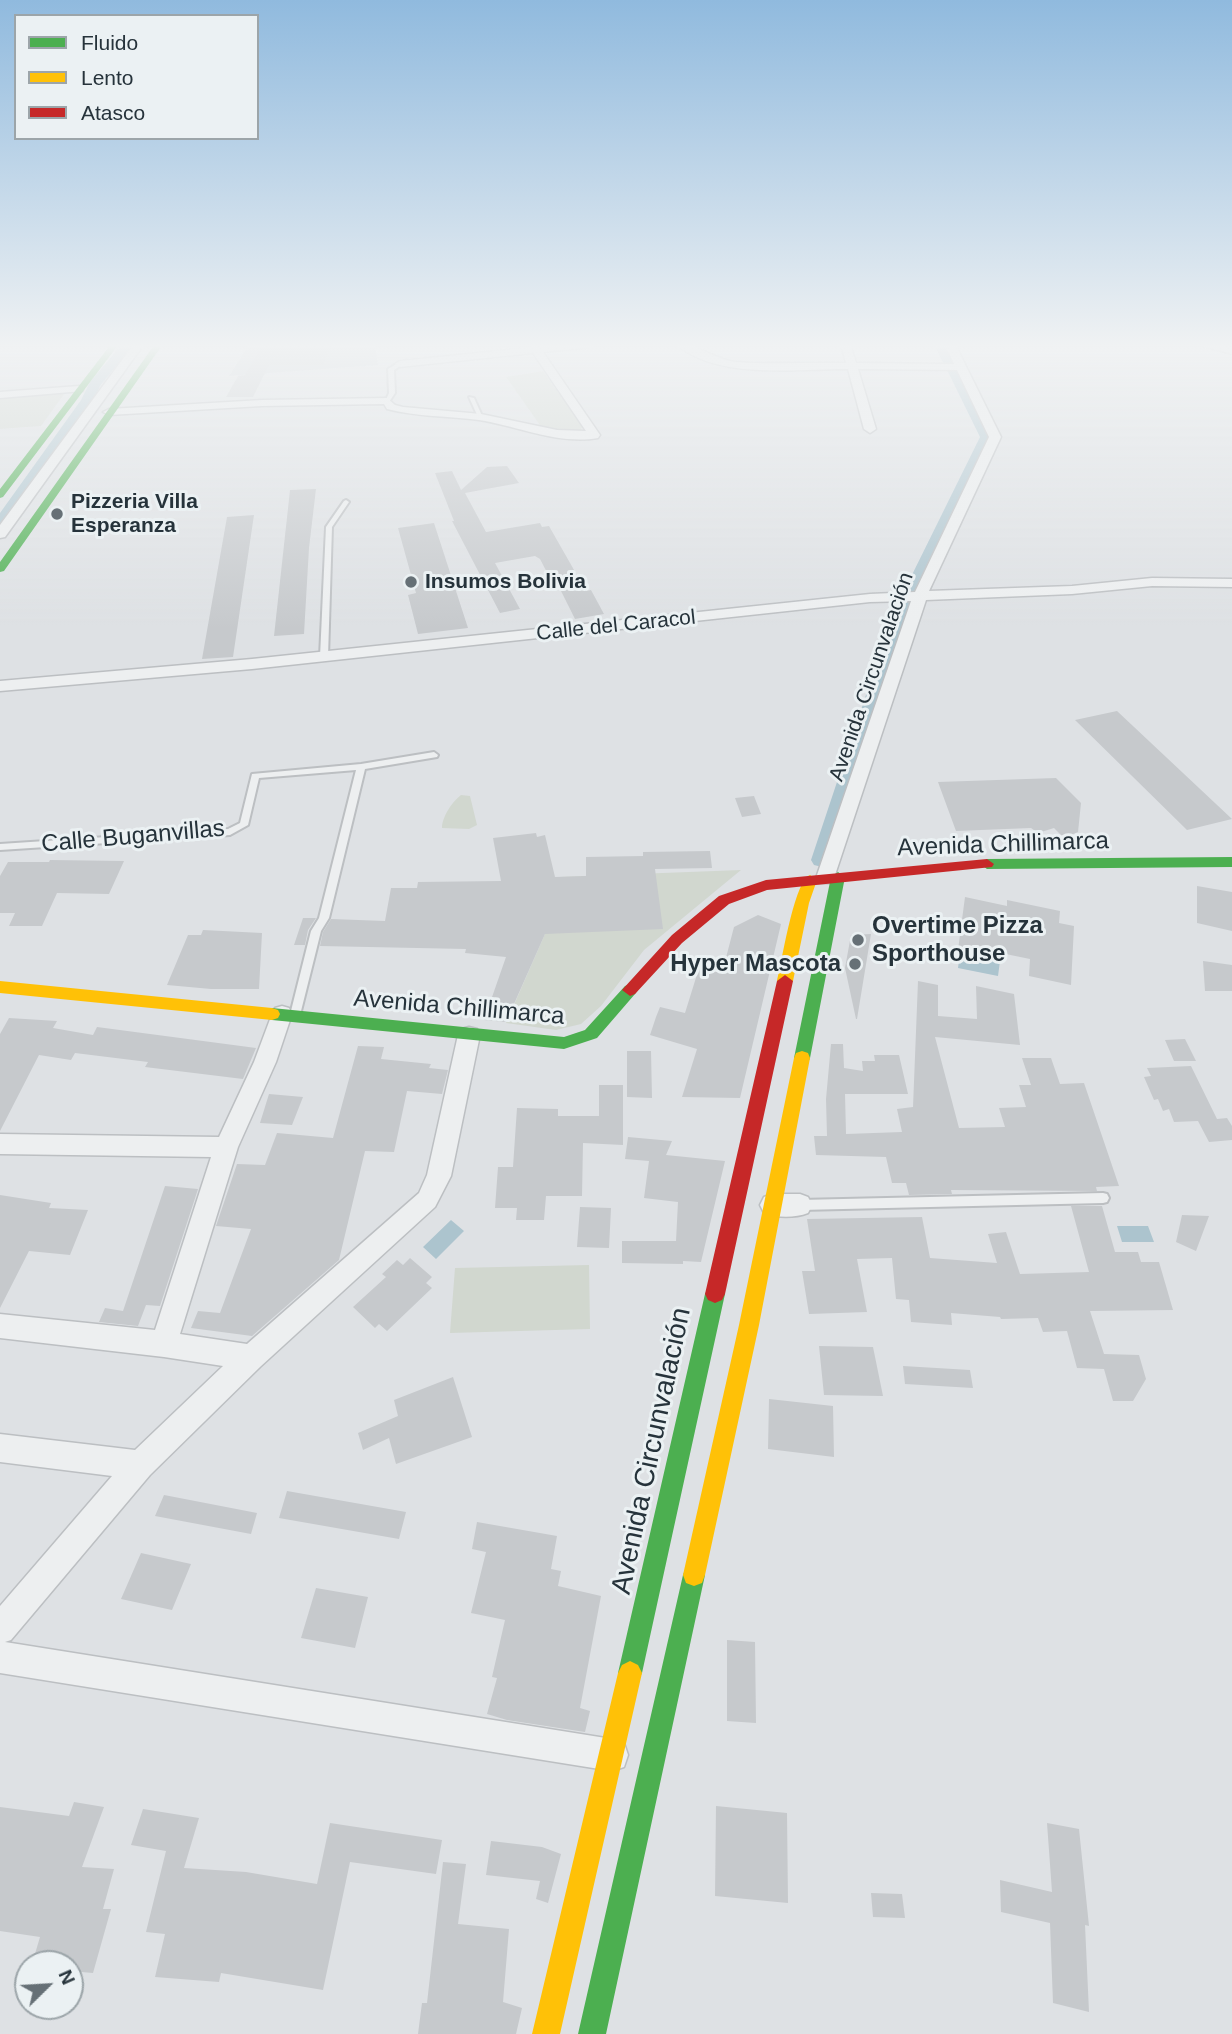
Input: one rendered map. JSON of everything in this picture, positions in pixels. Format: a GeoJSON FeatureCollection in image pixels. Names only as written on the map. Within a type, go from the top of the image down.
{"type":"FeatureCollection","features":[{"type":"Feature","properties":{"kind":"main road"},"geometry":{"type":"LineString","coordinates":[[0,495],[42,439]]}},
{"type":"Feature","properties":{"kind":"main road"},"geometry":{"type":"LineString","coordinates":[[0,569],[90,439]]}},
{"type":"Feature","properties":{"kind":"main road","name":"Avenida Chillimarca"},"geometry":{"type":"LineString","coordinates":[[0,987],[564,1043],[591,1034],[677,939],[724,900],[766,884],[971,864],[1232,862]]}},
{"type":"Feature","properties":{"kind":"main road","name":"Avenida Circunvalación"},"geometry":{"type":"LineString","coordinates":[[592,2034],[750,1325],[825,878]]}},
{"type":"Feature","properties":{"kind":"main road","name":"Avenida Circunvalación"},"geometry":{"type":"LineString","coordinates":[[546,2034],[612,1755],[787,970],[825,878]]}},
{"type":"Feature","properties":{"kind":"street"},"geometry":{"type":"LineString","coordinates":[[0,534],[70,439]]}},
{"type":"Feature","properties":{"kind":"street","name":"Avenida Circunvalación"},"geometry":{"type":"LineString","coordinates":[[825,878],[919,596],[995,439]]}},
{"type":"Feature","properties":{"kind":"street","name":"Calle del Caracol"},"geometry":{"type":"LineString","coordinates":[[0,686],[324,657],[856,600],[1072,590],[1152,582],[1232,583]]}},
{"type":"Feature","properties":{"kind":"street"},"geometry":{"type":"LineString","coordinates":[[164,1343],[226,1147],[288,1015]]}},
{"type":"Feature","properties":{"kind":"street"},"geometry":{"type":"LineString","coordinates":[[0,1629],[140,1465],[251,1358],[427,1200],[435,1189],[469,1035]]}},
{"type":"Feature","properties":{"kind":"street"},"geometry":{"type":"LineString","coordinates":[[0,1144],[226,1147]]}},
{"type":"Feature","properties":{"kind":"street"},"geometry":{"type":"LineString","coordinates":[[772,1205],[800,1205]]}},
{"type":"Feature","properties":{"kind":"street"},"geometry":{"type":"LineString","coordinates":[[0,1326],[164,1343],[251,1358]]}},
{"type":"Feature","properties":{"kind":"street"},"geometry":{"type":"LineString","coordinates":[[0,1448],[140,1465]]}},
{"type":"Feature","properties":{"kind":"street"},"geometry":{"type":"LineString","coordinates":[[0,1657],[612,1755]]}},
{"type":"Feature","properties":{"kind":"lane"},"geometry":{"type":"LineString","coordinates":[[324,657],[329,527],[346,502]]}},
{"type":"Feature","properties":{"kind":"lane","name":"Calle Buganvillas"},"geometry":{"type":"LineString","coordinates":[[0,847],[230,832],[244,825],[255,776],[361,767],[434,755]]}},
{"type":"Feature","properties":{"kind":"lane"},"geometry":{"type":"LineString","coordinates":[[288,1015],[316,931],[324,918],[361,767]]}},
{"type":"Feature","properties":{"kind":"lane"},"geometry":{"type":"LineString","coordinates":[[800,1205],[1103,1198]]}},
{"type":"Feature","properties":{"kind":"shaded area"},"geometry":{"type":"Polygon","coordinates":[[[461,795],[470,796],[477,825],[469,829],[442,828],[448,810],[461,795]]]}},
{"type":"Feature","properties":{"kind":"shaded area"},"geometry":{"type":"Polygon","coordinates":[[[741,870],[644,950],[601,1006],[581,1024],[556,1030],[506,1023],[545,934],[559,884],[558,877],[741,870]]]}},
{"type":"Feature","properties":{"kind":"shaded area"},"geometry":{"type":"Polygon","coordinates":[[[589,1265],[590,1329],[450,1333],[455,1268],[589,1265]]]}},
{"type":"Feature","properties":{"kind":"water"},"geometry":{"type":"Polygon","coordinates":[[[960,953],[1000,961],[998,976],[958,968],[960,953]]]}},
{"type":"Feature","properties":{"kind":"water"},"geometry":{"type":"Polygon","coordinates":[[[451,1220],[464,1231],[436,1259],[423,1247],[451,1220]]]}},
{"type":"Feature","properties":{"kind":"water"},"geometry":{"type":"Polygon","coordinates":[[[1117,1226],[1148,1226],[1154,1242],[1122,1242],[1117,1226]]]}},
{"type":"Feature","properties":{"kind":"building"},"geometry":{"type":"Polygon","coordinates":[[[507,466],[519,483],[465,493],[486,532],[540,523],[542,527],[549,526],[586,591],[591,590],[604,614],[575,619],[559,587],[555,588],[540,559],[535,556],[495,563],[520,609],[500,613],[452,521],[435,473],[452,471],[461,490],[487,467],[507,466]]]}},
{"type":"Feature","properties":{"kind":"building"},"geometry":{"type":"Polygon","coordinates":[[[316,489],[309,548],[304,634],[274,636],[290,490],[316,489]]]}},
{"type":"Feature","properties":{"kind":"building"},"geometry":{"type":"Polygon","coordinates":[[[254,515],[233,657],[202,659],[227,517],[254,515]]]}},
{"type":"Feature","properties":{"kind":"building"},"geometry":{"type":"Polygon","coordinates":[[[434,523],[468,628],[418,634],[408,595],[416,593],[398,528],[434,523]]]}},
{"type":"Feature","properties":{"kind":"building"},"geometry":{"type":"Polygon","coordinates":[[[1117,711],[1232,819],[1187,830],[1075,720],[1117,711]]]}},
{"type":"Feature","properties":{"kind":"building"},"geometry":{"type":"Polygon","coordinates":[[[1056,778],[1081,803],[1078,832],[1069,836],[1061,835],[1054,828],[1038,833],[1031,828],[956,831],[938,782],[1056,778]]]}},
{"type":"Feature","properties":{"kind":"building"},"geometry":{"type":"Polygon","coordinates":[[[754,796],[761,814],[742,817],[735,798],[754,796]]]}},
{"type":"Feature","properties":{"kind":"building"},"geometry":{"type":"Polygon","coordinates":[[[536,833],[537,837],[545,835],[555,877],[586,876],[586,857],[643,856],[643,852],[710,851],[712,868],[655,869],[663,929],[545,934],[506,1022],[484,1020],[506,957],[465,953],[466,949],[320,946],[323,932],[331,919],[385,921],[391,888],[417,888],[418,882],[501,881],[493,838],[536,833]]]}},
{"type":"Feature","properties":{"kind":"building"},"geometry":{"type":"Polygon","coordinates":[[[124,861],[109,894],[57,893],[42,926],[9,926],[15,913],[0,913],[0,876],[8,862],[124,861]]]}},
{"type":"Feature","properties":{"kind":"building"},"geometry":{"type":"Polygon","coordinates":[[[1197,886],[1232,892],[1232,931],[1197,923],[1197,886]]]}},
{"type":"Feature","properties":{"kind":"building"},"geometry":{"type":"Polygon","coordinates":[[[965,897],[1007,906],[1007,900],[1060,911],[1059,923],[1074,926],[1071,985],[1029,976],[1030,959],[986,950],[986,956],[958,950],[965,897]]]}},
{"type":"Feature","properties":{"kind":"building"},"geometry":{"type":"Polygon","coordinates":[[[758,915],[781,924],[740,1098],[682,1097],[697,1049],[650,1035],[660,1007],[685,1013],[699,968],[722,973],[734,927],[758,915]]]}},
{"type":"Feature","properties":{"kind":"building"},"geometry":{"type":"Polygon","coordinates":[[[303,918],[316,918],[308,930],[305,945],[294,945],[303,918]]]}},
{"type":"Feature","properties":{"kind":"building"},"geometry":{"type":"Polygon","coordinates":[[[203,930],[262,933],[259,989],[167,985],[188,935],[201,935],[203,930]]]}},
{"type":"Feature","properties":{"kind":"building"},"geometry":{"type":"Polygon","coordinates":[[[871,934],[856,1019],[845,968],[851,935],[871,934]]]}},
{"type":"Feature","properties":{"kind":"building"},"geometry":{"type":"Polygon","coordinates":[[[1203,961],[1232,965],[1232,991],[1205,991],[1203,961]]]}},
{"type":"Feature","properties":{"kind":"building"},"geometry":{"type":"Polygon","coordinates":[[[918,981],[938,985],[938,1016],[977,1019],[976,986],[1014,994],[1020,1045],[935,1037],[959,1128],[1005,1127],[999,1108],[1026,1107],[1019,1085],[1031,1085],[1022,1058],[1051,1058],[1060,1084],[1084,1083],[1119,1186],[1096,1187],[1097,1191],[951,1190],[952,1194],[909,1195],[906,1183],[892,1183],[886,1157],[816,1155],[814,1136],[827,1136],[826,1099],[831,1044],[843,1044],[844,1068],[863,1071],[862,1061],[875,1061],[874,1055],[899,1055],[908,1094],[845,1094],[846,1134],[902,1132],[897,1109],[913,1107],[918,981]]]}},
{"type":"Feature","properties":{"kind":"building"},"geometry":{"type":"Polygon","coordinates":[[[9,1018],[57,1021],[53,1028],[93,1035],[97,1027],[256,1048],[243,1079],[145,1067],[148,1062],[75,1053],[71,1060],[39,1055],[0,1131],[0,1034],[9,1018]]]}},
{"type":"Feature","properties":{"kind":"building"},"geometry":{"type":"Polygon","coordinates":[[[1185,1039],[1196,1061],[1174,1061],[1165,1040],[1185,1039]]]}},
{"type":"Feature","properties":{"kind":"building"},"geometry":{"type":"Polygon","coordinates":[[[358,1046],[384,1047],[381,1059],[431,1064],[429,1068],[448,1070],[442,1094],[407,1091],[394,1152],[365,1151],[339,1260],[252,1336],[191,1328],[198,1311],[220,1313],[251,1229],[216,1226],[237,1164],[265,1165],[277,1133],[333,1138],[358,1046]]]}},
{"type":"Feature","properties":{"kind":"building"},"geometry":{"type":"Polygon","coordinates":[[[627,1051],[651,1051],[652,1098],[627,1097],[627,1051]]]}},
{"type":"Feature","properties":{"kind":"building"},"geometry":{"type":"Polygon","coordinates":[[[1191,1066],[1217,1119],[1227,1118],[1232,1126],[1232,1140],[1209,1142],[1198,1121],[1174,1122],[1169,1109],[1163,1111],[1158,1099],[1154,1100],[1144,1077],[1151,1076],[1147,1068],[1191,1066]]]}},
{"type":"Feature","properties":{"kind":"building"},"geometry":{"type":"Polygon","coordinates":[[[599,1085],[623,1085],[623,1145],[583,1143],[582,1196],[546,1196],[544,1220],[516,1220],[517,1208],[495,1208],[498,1167],[513,1167],[517,1108],[558,1109],[558,1116],[599,1116],[599,1085]]]}},
{"type":"Feature","properties":{"kind":"building"},"geometry":{"type":"Polygon","coordinates":[[[269,1094],[303,1097],[292,1125],[260,1123],[269,1094]]]}},
{"type":"Feature","properties":{"kind":"building"},"geometry":{"type":"Polygon","coordinates":[[[628,1137],[672,1141],[666,1155],[725,1161],[701,1262],[622,1263],[622,1241],[676,1241],[678,1202],[644,1198],[649,1161],[625,1159],[628,1137]]]}},
{"type":"Feature","properties":{"kind":"building"},"geometry":{"type":"Polygon","coordinates":[[[165,1186],[198,1189],[160,1306],[146,1305],[138,1326],[99,1322],[105,1308],[123,1311],[165,1186]]]}},
{"type":"Feature","properties":{"kind":"building"},"geometry":{"type":"Polygon","coordinates":[[[0,1195],[51,1203],[49,1208],[88,1210],[70,1255],[29,1251],[0,1308],[0,1195]]]}},
{"type":"Feature","properties":{"kind":"building"},"geometry":{"type":"Polygon","coordinates":[[[1071,1206],[1102,1206],[1115,1252],[1138,1252],[1141,1262],[1159,1262],[1173,1310],[1090,1311],[1104,1354],[1139,1355],[1146,1379],[1133,1401],[1113,1401],[1104,1369],[1077,1368],[1067,1331],[1043,1332],[1038,1318],[1001,1319],[951,1313],[952,1325],[911,1322],[909,1300],[896,1299],[892,1258],[857,1259],[867,1312],[809,1314],[802,1271],[815,1271],[807,1219],[922,1217],[930,1258],[997,1263],[988,1234],[1006,1232],[1020,1274],[1089,1272],[1071,1206]]]}},
{"type":"Feature","properties":{"kind":"building"},"geometry":{"type":"Polygon","coordinates":[[[580,1207],[611,1208],[609,1248],[577,1247],[580,1207]]]}},
{"type":"Feature","properties":{"kind":"building"},"geometry":{"type":"Polygon","coordinates":[[[1182,1215],[1209,1216],[1196,1251],[1176,1242],[1182,1215]]]}},
{"type":"Feature","properties":{"kind":"building"},"geometry":{"type":"Polygon","coordinates":[[[410,1258],[432,1277],[426,1283],[432,1288],[387,1331],[379,1324],[375,1328],[353,1307],[386,1277],[382,1274],[397,1260],[403,1265],[410,1258]]]}},
{"type":"Feature","properties":{"kind":"building"},"geometry":{"type":"Polygon","coordinates":[[[819,1346],[873,1347],[883,1396],[824,1395],[819,1346]]]}},
{"type":"Feature","properties":{"kind":"building"},"geometry":{"type":"Polygon","coordinates":[[[903,1366],[970,1370],[973,1388],[905,1384],[903,1366]]]}},
{"type":"Feature","properties":{"kind":"building"},"geometry":{"type":"Polygon","coordinates":[[[453,1377],[472,1437],[396,1464],[389,1438],[363,1450],[358,1433],[398,1416],[394,1400],[453,1377]]]}},
{"type":"Feature","properties":{"kind":"building"},"geometry":{"type":"Polygon","coordinates":[[[769,1399],[833,1406],[834,1457],[768,1449],[769,1399]]]}},
{"type":"Feature","properties":{"kind":"building"},"geometry":{"type":"Polygon","coordinates":[[[287,1491],[406,1512],[399,1539],[279,1518],[287,1491]]]}},
{"type":"Feature","properties":{"kind":"building"},"geometry":{"type":"Polygon","coordinates":[[[164,1495],[257,1513],[251,1534],[155,1516],[164,1495]]]}},
{"type":"Feature","properties":{"kind":"building"},"geometry":{"type":"Polygon","coordinates":[[[477,1522],[557,1536],[551,1569],[561,1571],[558,1586],[601,1596],[580,1708],[590,1711],[585,1732],[507,1720],[487,1714],[497,1678],[492,1677],[505,1620],[471,1613],[486,1552],[472,1549],[477,1522]]]}},
{"type":"Feature","properties":{"kind":"building"},"geometry":{"type":"Polygon","coordinates":[[[141,1553],[191,1564],[172,1610],[121,1599],[141,1553]]]}},
{"type":"Feature","properties":{"kind":"building"},"geometry":{"type":"Polygon","coordinates":[[[316,1588],[368,1597],[355,1648],[301,1638],[316,1588]]]}},
{"type":"Feature","properties":{"kind":"building"},"geometry":{"type":"Polygon","coordinates":[[[727,1640],[755,1642],[756,1723],[727,1721],[727,1640]]]}},
{"type":"Feature","properties":{"kind":"building"},"geometry":{"type":"Polygon","coordinates":[[[74,1802],[104,1807],[82,1867],[114,1869],[103,1909],[111,1909],[93,1973],[84,1972],[84,1950],[36,1950],[40,1937],[0,1931],[0,1807],[69,1816],[74,1802]]]}},
{"type":"Feature","properties":{"kind":"building"},"geometry":{"type":"Polygon","coordinates":[[[716,1806],[787,1813],[788,1903],[715,1896],[716,1806]]]}},
{"type":"Feature","properties":{"kind":"building"},"geometry":{"type":"Polygon","coordinates":[[[143,1809],[199,1818],[184,1868],[246,1872],[317,1884],[330,1823],[442,1840],[436,1874],[350,1862],[323,1990],[221,1973],[219,1982],[155,1977],[165,1934],[146,1932],[166,1851],[131,1845],[143,1809]]]}},
{"type":"Feature","properties":{"kind":"building"},"geometry":{"type":"Polygon","coordinates":[[[1047,1823],[1079,1829],[1089,1926],[1085,1925],[1089,2012],[1053,2003],[1050,1923],[1001,1912],[1000,1880],[1052,1892],[1047,1823]]]}},
{"type":"Feature","properties":{"kind":"building"},"geometry":{"type":"Polygon","coordinates":[[[491,1841],[542,1847],[561,1854],[548,1903],[536,1899],[540,1881],[486,1875],[491,1841]]]}},
{"type":"Feature","properties":{"kind":"building"},"geometry":{"type":"Polygon","coordinates":[[[443,1862],[466,1864],[458,1924],[509,1929],[503,2002],[522,2008],[516,2034],[418,2034],[422,2003],[427,2003],[443,1862]]]}},
{"type":"Feature","properties":{"kind":"building"},"geometry":{"type":"Polygon","coordinates":[[[871,1893],[902,1894],[905,1918],[873,1917],[871,1893]]]}},
{"type":"Feature","properties":{"kind":"waterway"},"geometry":{"type":"LineString","coordinates":[[0,524],[60,439]]}},
{"type":"Feature","properties":{"kind":"waterway"},"geometry":{"type":"LineString","coordinates":[[912,591],[986,439]]}},
{"type":"Feature","properties":{"kind":"waterway"},"geometry":{"type":"LineString","coordinates":[[822,860],[900,620],[908,607]]}},
{"type":"Feature","properties":{"kind":"traffic: fast"},"geometry":{"type":"LineString","coordinates":[[0,495],[43,439]]}},
{"type":"Feature","properties":{"kind":"traffic: fast"},"geometry":{"type":"LineString","coordinates":[[0,569],[92,439]]}},
{"type":"Feature","properties":{"kind":"traffic: fast"},"geometry":{"type":"LineString","coordinates":[[987,864],[1232,862]]}},
{"type":"Feature","properties":{"kind":"traffic: fast"},"geometry":{"type":"LineString","coordinates":[[802,1058],[838,877]]}},
{"type":"Feature","properties":{"kind":"traffic: fast"},"geometry":{"type":"LineString","coordinates":[[272,1014],[564,1043],[591,1034],[630,990]]}},
{"type":"Feature","properties":{"kind":"traffic: fast"},"geometry":{"type":"LineString","coordinates":[[630,1673],[715,1294]]}},
{"type":"Feature","properties":{"kind":"traffic: fast"},"geometry":{"type":"LineString","coordinates":[[592,2034],[694,1575]]}},
{"type":"Feature","properties":{"kind":"traffic: slow"},"geometry":{"type":"LineString","coordinates":[[785,981],[802,903],[810,880]]}},
{"type":"Feature","properties":{"kind":"traffic: slow"},"geometry":{"type":"LineString","coordinates":[[0,987],[272,1014]]}},
{"type":"Feature","properties":{"kind":"traffic: slow"},"geometry":{"type":"LineString","coordinates":[[694,1575],[749,1325],[802,1058]]}},
{"type":"Feature","properties":{"kind":"traffic: slow"},"geometry":{"type":"LineString","coordinates":[[546,2034],[630,1673]]}},
{"type":"Feature","properties":{"kind":"traffic: jam"},"geometry":{"type":"LineString","coordinates":[[630,990],[677,939],[724,900],[766,885],[987,864]]}},
{"type":"Feature","properties":{"kind":"traffic: jam"},"geometry":{"type":"LineString","coordinates":[[715,1294],[785,981]]}},
{"type":"Feature","properties":{"kind":"place","name":"Pizzeria Villa Esperanza"},"geometry":{"type":"Point","coordinates":[57,514]}},
{"type":"Feature","properties":{"kind":"place","name":"Insumos Bolivia"},"geometry":{"type":"Point","coordinates":[411,582]}},
{"type":"Feature","properties":{"kind":"place","name":"Overtime Pizza Sporthouse"},"geometry":{"type":"Point","coordinates":[858,940]}},
{"type":"Feature","properties":{"kind":"place","name":"Hyper Mascota"},"geometry":{"type":"Point","coordinates":[855,964]}}]}
